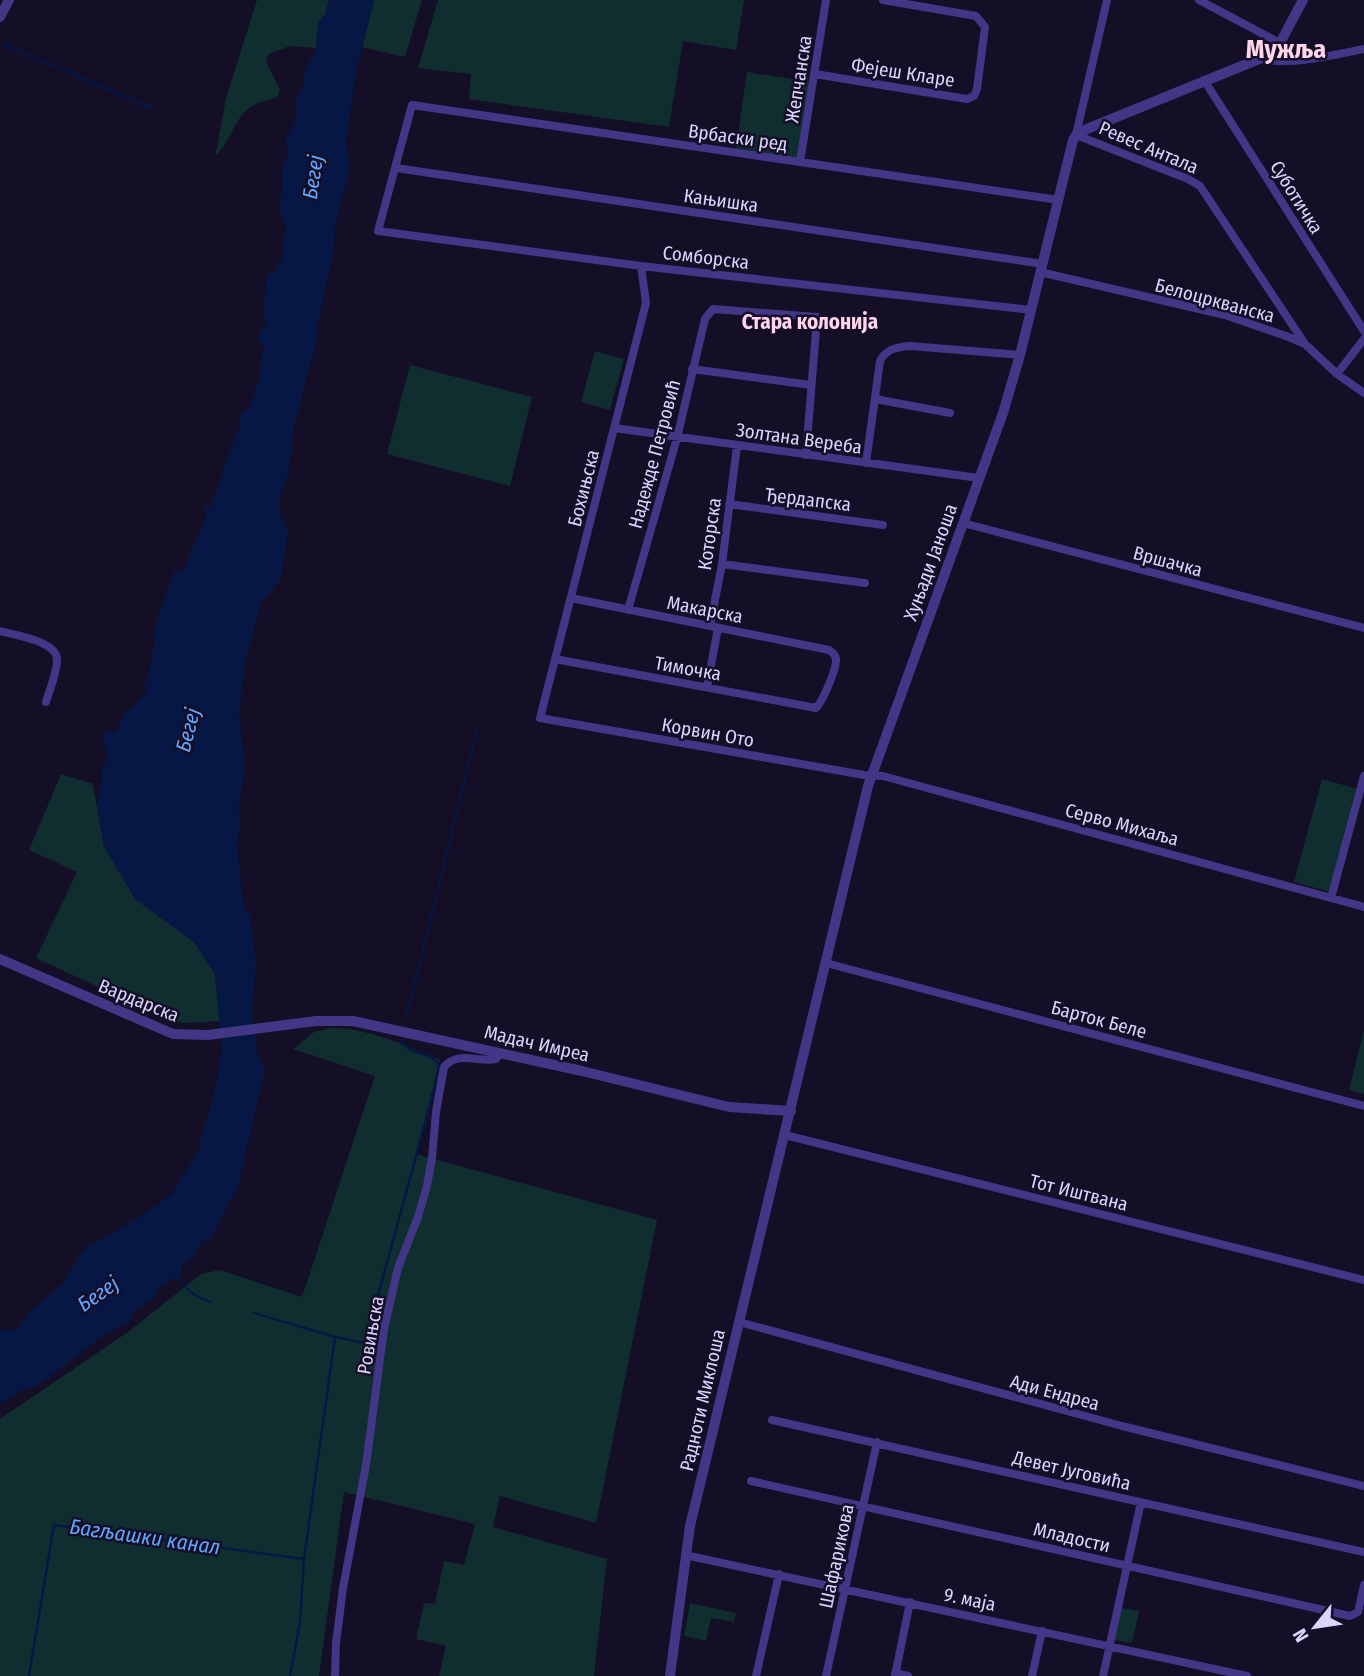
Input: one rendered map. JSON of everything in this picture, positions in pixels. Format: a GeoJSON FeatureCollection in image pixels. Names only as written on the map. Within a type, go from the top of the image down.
{"type":"FeatureCollection","features":[{"type":"Feature","properties":{"kind":"street"},"geometry":{"type":"LineString","coordinates":[[0,17],[9,0]]}},
{"type":"Feature","properties":{"kind":"street","name":"Жепчанска"},"geometry":{"type":"LineString","coordinates":[[800,162],[826,0]]}},
{"type":"Feature","properties":{"kind":"street","name":"Фејеш Кларе"},"geometry":{"type":"LineString","coordinates":[[815,74],[967,99],[974,96],[985,27],[981,20],[976,16],[883,0]]}},
{"type":"Feature","properties":{"kind":"street","name":"Хуњади Јаноша"},"geometry":{"type":"LineString","coordinates":[[785,1135],[871,775],[979,478],[1020,355],[1107,0]]}},
{"type":"Feature","properties":{"kind":"street"},"geometry":{"type":"LineString","coordinates":[[1199,0],[1280,43]]}},
{"type":"Feature","properties":{"kind":"street"},"geometry":{"type":"LineString","coordinates":[[1259,59],[1280,43],[1303,0]]}},
{"type":"Feature","properties":{"kind":"street","name":"Ревес Антала"},"geometry":{"type":"LineString","coordinates":[[1076,135],[1259,59],[1275,62],[1304,61],[1364,50]]}},
{"type":"Feature","properties":{"kind":"street","name":"Суботичка"},"geometry":{"type":"LineString","coordinates":[[1204,80],[1364,331]]}},
{"type":"Feature","properties":{"kind":"street","name":"Врбаски ред"},"geometry":{"type":"LineString","coordinates":[[396,168],[412,104],[1059,200]]}},
{"type":"Feature","properties":{"kind":"street","name":"Ревес Антала"},"geometry":{"type":"LineString","coordinates":[[1076,135],[1188,178],[1200,186],[1305,344]]}},
{"type":"Feature","properties":{"kind":"street","name":"Сомборска"},"geometry":{"type":"LineString","coordinates":[[396,168],[378,231],[641,265],[1031,310]]}},
{"type":"Feature","properties":{"kind":"street","name":"Кањишка"},"geometry":{"type":"LineString","coordinates":[[396,168],[1042,268]]}},
{"type":"Feature","properties":{"kind":"street","name":"Бохињска"},"geometry":{"type":"LineString","coordinates":[[540,718],[646,303],[641,265]]}},
{"type":"Feature","properties":{"kind":"street","name":"Белоцркванска"},"geometry":{"type":"LineString","coordinates":[[1042,268],[1225,316],[1305,344],[1336,374],[1364,393]]}},
{"type":"Feature","properties":{"kind":"street","name":"Надежде Петровић"},"geometry":{"type":"LineString","coordinates":[[628,610],[677,438],[705,319],[713,309],[817,317],[811,385]]}},
{"type":"Feature","properties":{"kind":"street"},"geometry":{"type":"LineString","coordinates":[[1336,374],[1364,339]]}},
{"type":"Feature","properties":{"kind":"street"},"geometry":{"type":"LineString","coordinates":[[866,463],[883,353],[910,346],[1020,355]]}},
{"type":"Feature","properties":{"kind":"street"},"geometry":{"type":"LineString","coordinates":[[692,369],[811,385],[806,455]]}},
{"type":"Feature","properties":{"kind":"street"},"geometry":{"type":"LineString","coordinates":[[875,399],[950,413]]}},
{"type":"Feature","properties":{"kind":"street","name":"Золтана Вереба"},"geometry":{"type":"LineString","coordinates":[[614,428],[979,478]]}},
{"type":"Feature","properties":{"kind":"street","name":"Которска"},"geometry":{"type":"LineString","coordinates":[[707,687],[737,446]]}},
{"type":"Feature","properties":{"kind":"street","name":"Ђердапска"},"geometry":{"type":"LineString","coordinates":[[729,504],[883,524]]}},
{"type":"Feature","properties":{"kind":"street","name":"Вршачка"},"geometry":{"type":"LineString","coordinates":[[963,523],[1364,628]]}},
{"type":"Feature","properties":{"kind":"street"},"geometry":{"type":"LineString","coordinates":[[722,564],[865,583]]}},
{"type":"Feature","properties":{"kind":"street","name":"Макарска"},"geometry":{"type":"LineString","coordinates":[[571,598],[831,651],[836,663],[822,701],[816,708]]}},
{"type":"Feature","properties":{"kind":"street"},"geometry":{"type":"LineString","coordinates":[[0,631],[46,644],[53,649],[57,659],[46,702]]}},
{"type":"Feature","properties":{"kind":"street","name":"Тимочка"},"geometry":{"type":"LineString","coordinates":[[555,659],[816,708]]}},
{"type":"Feature","properties":{"kind":"street","name":"Корвин Ото"},"geometry":{"type":"LineString","coordinates":[[540,718],[871,775]]}},
{"type":"Feature","properties":{"kind":"street","name":"Серво Михаља"},"geometry":{"type":"LineString","coordinates":[[871,775],[897,779],[1364,907]]}},
{"type":"Feature","properties":{"kind":"street"},"geometry":{"type":"LineString","coordinates":[[1331,898],[1364,776]]}},
{"type":"Feature","properties":{"kind":"street","name":"Вардарска"},"geometry":{"type":"LineString","coordinates":[[0,959],[161,1030],[184,1036],[273,1027]]}},
{"type":"Feature","properties":{"kind":"street","name":"Барток Беле"},"geometry":{"type":"LineString","coordinates":[[826,963],[1364,1106]]}},
{"type":"Feature","properties":{"kind":"street","name":"Мадач Имреа"},"geometry":{"type":"LineString","coordinates":[[273,1027],[323,1021],[353,1021],[729,1107],[791,1111]]}},
{"type":"Feature","properties":{"kind":"street","name":"Ровињска"},"geometry":{"type":"LineString","coordinates":[[335,1676],[343,1588],[366,1465],[384,1329],[401,1260],[427,1186],[444,1067],[455,1058],[463,1056],[490,1060],[496,1059],[500,1053]]}},
{"type":"Feature","properties":{"kind":"street","name":"Тот Иштвана"},"geometry":{"type":"LineString","coordinates":[[785,1135],[1364,1280]]}},
{"type":"Feature","properties":{"kind":"street","name":"Радноти Миклоша"},"geometry":{"type":"LineString","coordinates":[[670,1676],[685,1555],[785,1135]]}},
{"type":"Feature","properties":{"kind":"street","name":"Ади Ендреа"},"geometry":{"type":"LineString","coordinates":[[739,1322],[1109,1423],[1364,1486]]}},
{"type":"Feature","properties":{"kind":"street","name":"Девет Југовића"},"geometry":{"type":"LineString","coordinates":[[772,1420],[1364,1552]]}},
{"type":"Feature","properties":{"kind":"street","name":"Шафарикова"},"geometry":{"type":"LineString","coordinates":[[826,1676],[877,1442]]}},
{"type":"Feature","properties":{"kind":"street","name":"Младости"},"geometry":{"type":"LineString","coordinates":[[751,1481],[1350,1616],[1358,1612],[1364,1585]]}},
{"type":"Feature","properties":{"kind":"street"},"geometry":{"type":"LineString","coordinates":[[1103,1676],[1141,1502]]}},
{"type":"Feature","properties":{"kind":"street","name":"9. маја"},"geometry":{"type":"LineString","coordinates":[[685,1555],[1042,1631],[1206,1671],[1247,1676]]}},
{"type":"Feature","properties":{"kind":"street"},"geometry":{"type":"LineString","coordinates":[[756,1676],[779,1574]]}},
{"type":"Feature","properties":{"kind":"street"},"geometry":{"type":"LineString","coordinates":[[908,1676],[895,1675],[910,1602]]}},
{"type":"Feature","properties":{"kind":"street"},"geometry":{"type":"LineString","coordinates":[[1032,1676],[1042,1631]]}},
{"type":"Feature","properties":{"kind":"green space"},"geometry":{"type":"Polygon","coordinates":[[[257,0],[329,0],[325,15],[318,23],[316,48],[290,46],[269,54],[266,61],[280,90],[277,98],[262,102],[243,113],[215,157],[226,98],[257,0]]]}},
{"type":"Feature","properties":{"kind":"green space"},"geometry":{"type":"Polygon","coordinates":[[[374,0],[422,0],[405,57],[362,47],[374,0]]]}},
{"type":"Feature","properties":{"kind":"green space"},"geometry":{"type":"Polygon","coordinates":[[[438,0],[744,0],[736,50],[683,41],[669,127],[469,99],[471,74],[418,68],[438,0]]]}},
{"type":"Feature","properties":{"kind":"green space"},"geometry":{"type":"Polygon","coordinates":[[[747,72],[811,82],[799,159],[736,149],[747,72]]]}},
{"type":"Feature","properties":{"kind":"green space"},"geometry":{"type":"Polygon","coordinates":[[[595,351],[624,359],[610,410],[581,402],[595,351]]]}},
{"type":"Feature","properties":{"kind":"green space"},"geometry":{"type":"Polygon","coordinates":[[[410,365],[532,397],[510,486],[387,454],[410,365]]]}},
{"type":"Feature","properties":{"kind":"green space"},"geometry":{"type":"Polygon","coordinates":[[[61,774],[93,784],[104,846],[135,899],[194,942],[215,974],[220,1021],[185,1023],[167,1019],[36,958],[77,872],[29,850],[61,774]]]}},
{"type":"Feature","properties":{"kind":"green space"},"geometry":{"type":"Polygon","coordinates":[[[1322,779],[1358,789],[1330,892],[1294,882],[1322,779]]]}},
{"type":"Feature","properties":{"kind":"green space"},"geometry":{"type":"Polygon","coordinates":[[[330,1028],[373,1034],[440,1060],[416,1154],[657,1220],[596,1523],[500,1496],[493,1527],[607,1559],[594,1676],[439,1676],[446,1646],[416,1639],[424,1603],[435,1604],[444,1561],[464,1565],[475,1524],[344,1492],[319,1676],[0,1676],[0,1419],[128,1332],[201,1274],[220,1270],[302,1297],[375,1076],[293,1049],[314,1032],[330,1028]]]}},
{"type":"Feature","properties":{"kind":"green space"},"geometry":{"type":"Polygon","coordinates":[[[1364,1030],[1364,1094],[1349,1090],[1364,1030]]]}},
{"type":"Feature","properties":{"kind":"green space"},"geometry":{"type":"Polygon","coordinates":[[[690,1603],[736,1613],[734,1622],[711,1618],[706,1641],[684,1636],[690,1603]]]}},
{"type":"Feature","properties":{"kind":"green space"},"geometry":{"type":"Polygon","coordinates":[[[1121,1608],[1139,1611],[1132,1643],[1114,1640],[1121,1608]]]}},
{"type":"Feature","properties":{"kind":"water","name":"Бегеј"},"geometry":{"type":"Polygon","coordinates":[[[329,0],[374,0],[356,73],[346,143],[350,168],[335,226],[334,250],[317,326],[317,339],[294,426],[289,472],[281,490],[279,511],[288,533],[280,581],[261,603],[245,661],[239,715],[245,766],[237,840],[243,904],[250,916],[256,963],[252,1014],[257,1052],[265,1069],[238,1187],[210,1239],[203,1241],[194,1256],[182,1265],[180,1280],[174,1278],[159,1288],[153,1299],[136,1310],[130,1321],[103,1336],[39,1385],[20,1391],[0,1404],[0,1330],[17,1330],[29,1313],[63,1283],[83,1250],[171,1195],[200,1148],[201,1136],[213,1099],[222,1050],[215,974],[194,942],[135,899],[104,846],[97,804],[102,768],[108,758],[102,737],[107,729],[112,733],[117,730],[123,714],[146,693],[144,683],[148,678],[155,639],[152,635],[175,570],[182,573],[207,512],[202,507],[203,505],[210,508],[239,427],[242,411],[245,412],[255,395],[254,387],[259,384],[263,344],[257,338],[266,324],[263,310],[267,274],[275,273],[284,254],[282,252],[286,225],[280,213],[282,168],[287,157],[286,137],[296,121],[295,100],[303,87],[305,70],[316,48],[318,23],[325,15],[329,0]]]}},
{"type":"Feature","properties":{"kind":"waterway"},"geometry":{"type":"LineString","coordinates":[[5,45],[152,108]]}},
{"type":"Feature","properties":{"kind":"waterway"},"geometry":{"type":"LineString","coordinates":[[407,1015],[477,730]]}},
{"type":"Feature","properties":{"kind":"waterway"},"geometry":{"type":"LineString","coordinates":[[335,1337],[365,1343],[438,1076],[439,1064],[430,1057],[408,1049],[401,1039]]}},
{"type":"Feature","properties":{"kind":"waterway"},"geometry":{"type":"LineString","coordinates":[[178,1277],[192,1293],[211,1302]]}},
{"type":"Feature","properties":{"kind":"waterway","name":"Багљашки канал"},"geometry":{"type":"LineString","coordinates":[[254,1313],[335,1337],[304,1559],[300,1622],[290,1676]]}},
{"type":"Feature","properties":{"kind":"waterway","name":"Багљашки канал"},"geometry":{"type":"LineString","coordinates":[[29,1676],[54,1525],[304,1559]]}},
{"type":"Feature","properties":{"kind":"district","name":"Мужља"},"geometry":{"type":"Point","coordinates":[1286,49]}},
{"type":"Feature","properties":{"kind":"district","name":"Стара колонија"},"geometry":{"type":"Point","coordinates":[810,322]}}]}
